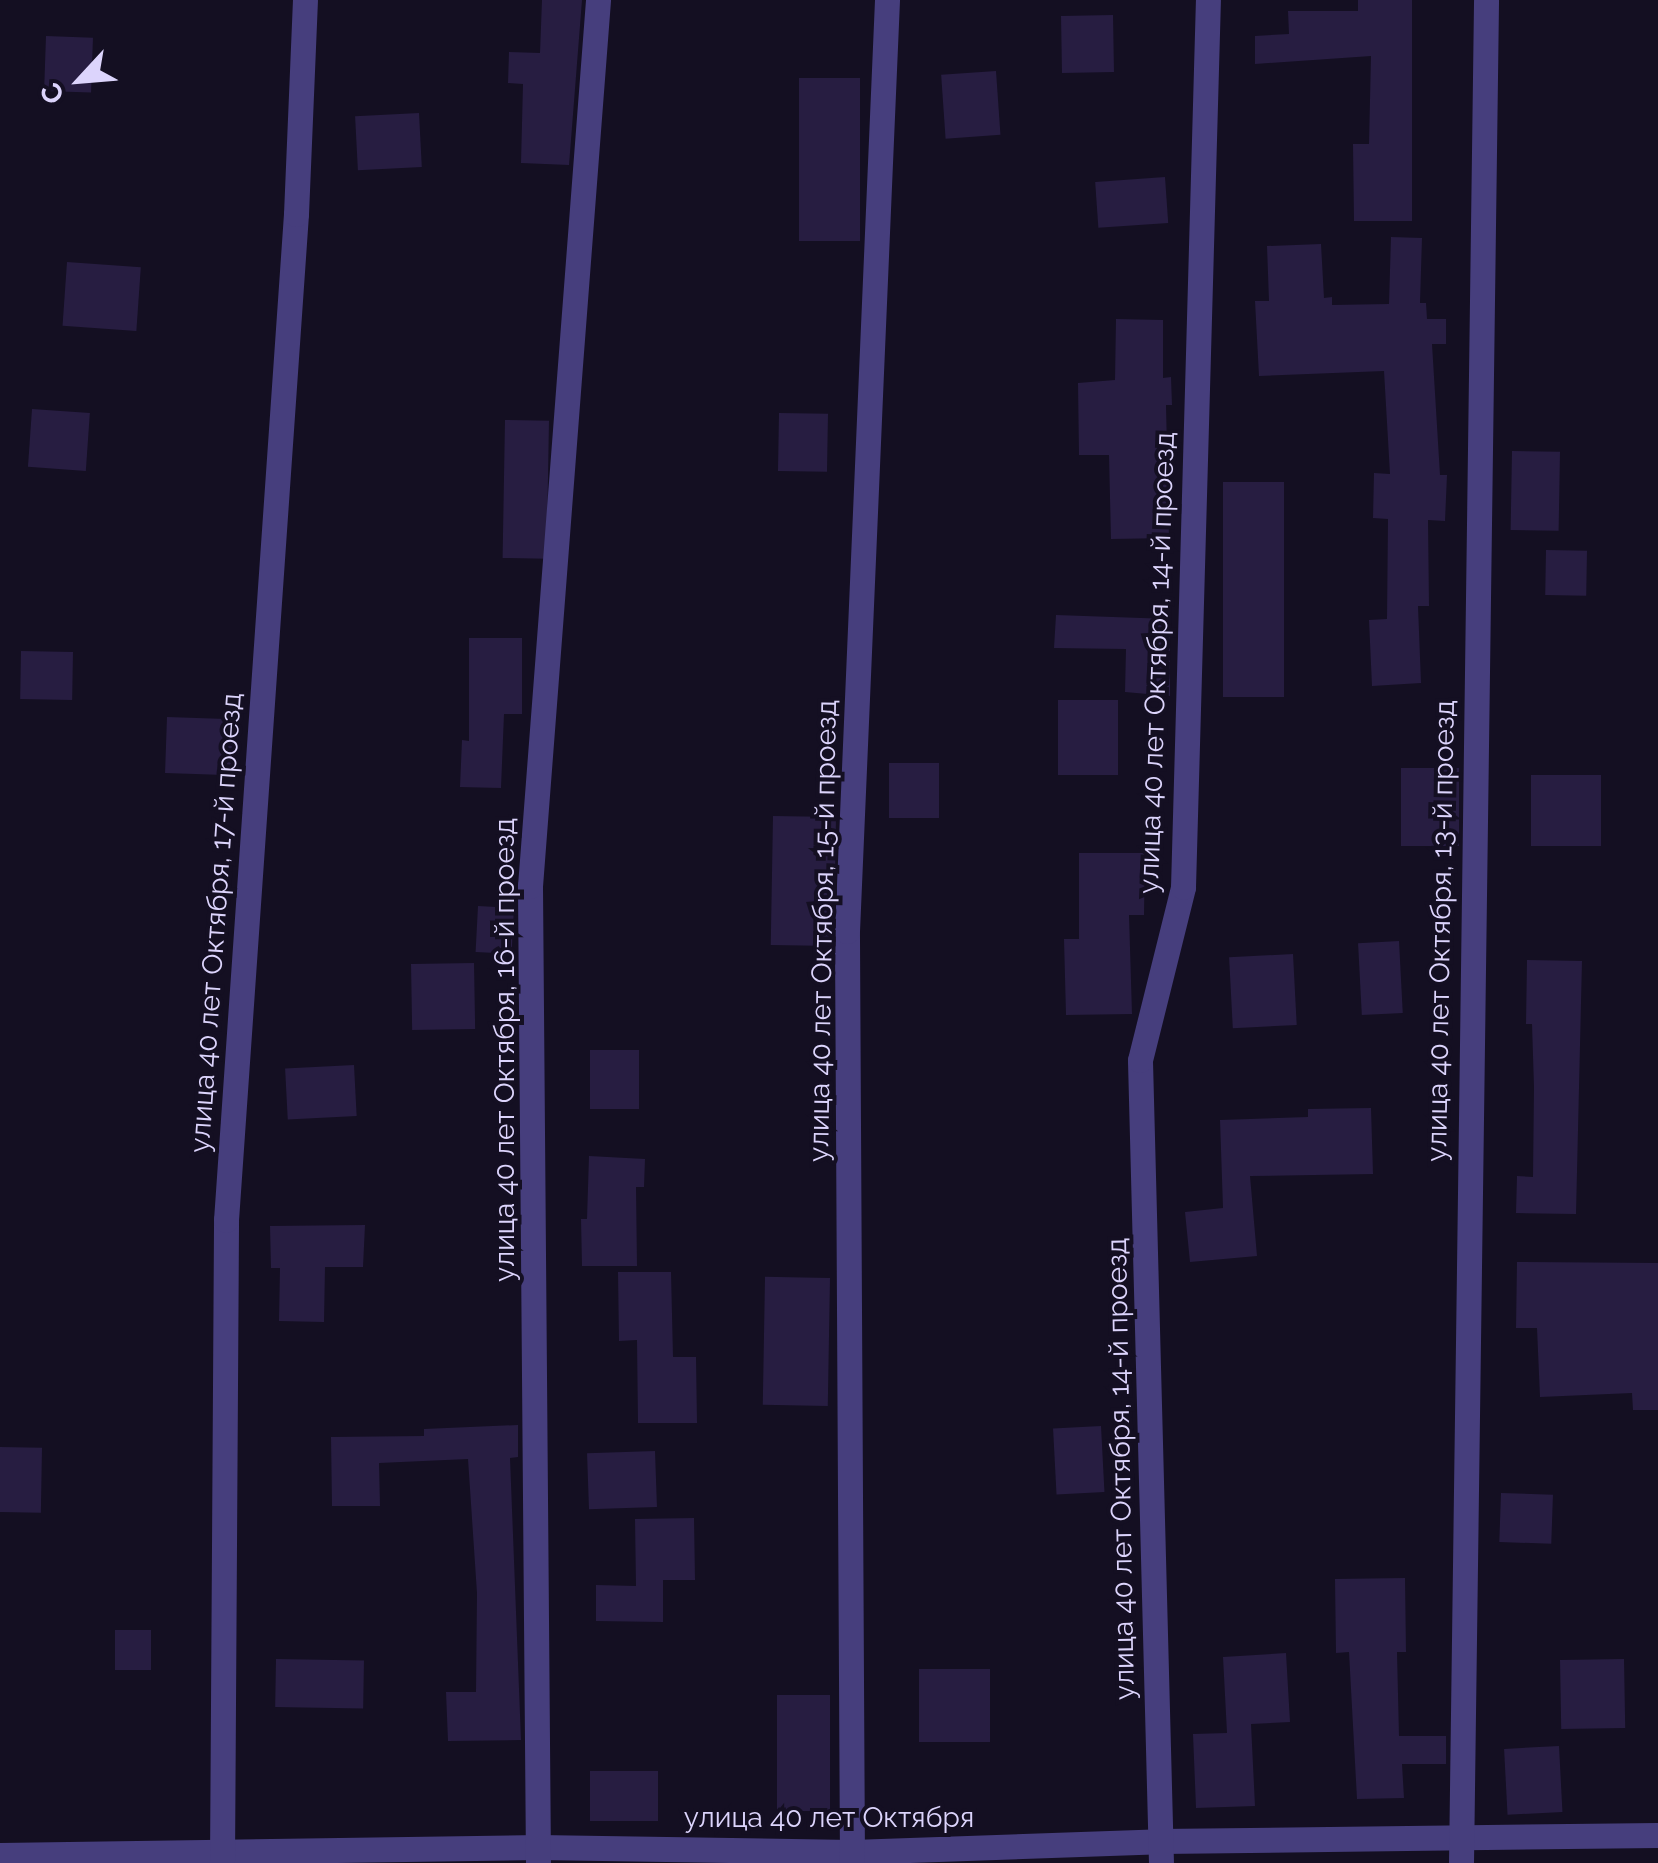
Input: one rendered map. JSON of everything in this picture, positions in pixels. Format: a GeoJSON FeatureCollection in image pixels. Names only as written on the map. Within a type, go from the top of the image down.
{"type":"FeatureCollection","features":[{"type":"Feature","properties":{"kind":"street","name":"улица 40 лет Октября, 17-й проезд"},"geometry":{"type":"LineString","coordinates":[[221,1857],[226,1220],[294,234],[305,0]]}},
{"type":"Feature","properties":{"kind":"street","name":"улица 40 лет Октября, 16-й проезд"},"geometry":{"type":"LineString","coordinates":[[538,1855],[530,886],[598,0]]}},
{"type":"Feature","properties":{"kind":"street","name":"улица 40 лет Октября, 15-й проезд"},"geometry":{"type":"LineString","coordinates":[[852,1857],[847,931],[887,0]]}},
{"type":"Feature","properties":{"kind":"street","name":"улица 40 лет Октября, 14-й проезд"},"geometry":{"type":"LineString","coordinates":[[1160,1852],[1140,1060],[1183,887],[1208,0]]}},
{"type":"Feature","properties":{"kind":"street","name":"улица 40 лет Октября, 13-й проезд"},"geometry":{"type":"LineString","coordinates":[[1461,1850],[1486,0]]}},
{"type":"Feature","properties":{"kind":"street","name":"улица 40 лет Октября"},"geometry":{"type":"LineString","coordinates":[[0,1855],[852,1857],[1461,1850],[1658,1835]]}},
{"type":"Feature","properties":{"kind":"building"},"geometry":{"type":"Polygon","coordinates":[[[542,0],[582,0],[569,165],[521,163],[523,84],[508,83],[509,52],[540,53],[542,0]]]}},
{"type":"Feature","properties":{"kind":"building"},"geometry":{"type":"Polygon","coordinates":[[[1358,0],[1412,0],[1412,221],[1354,221],[1353,144],[1369,144],[1371,56],[1255,64],[1255,36],[1289,34],[1288,11],[1358,11],[1358,0]]]}},
{"type":"Feature","properties":{"kind":"building"},"geometry":{"type":"Polygon","coordinates":[[[1113,15],[1114,72],[1062,73],[1061,16],[1113,15]]]}},
{"type":"Feature","properties":{"kind":"building"},"geometry":{"type":"Polygon","coordinates":[[[46,36],[93,38],[91,93],[44,91],[46,36]]]}},
{"type":"Feature","properties":{"kind":"building"},"geometry":{"type":"Polygon","coordinates":[[[996,71],[1000,135],[946,139],[941,75],[996,71]]]}},
{"type":"Feature","properties":{"kind":"building"},"geometry":{"type":"Polygon","coordinates":[[[799,78],[860,78],[860,241],[799,241],[799,78]]]}},
{"type":"Feature","properties":{"kind":"building"},"geometry":{"type":"Polygon","coordinates":[[[419,113],[422,167],[358,170],[355,116],[419,113]]]}},
{"type":"Feature","properties":{"kind":"building"},"geometry":{"type":"Polygon","coordinates":[[[1165,177],[1168,223],[1098,228],[1095,182],[1165,177]]]}},
{"type":"Feature","properties":{"kind":"building"},"geometry":{"type":"Polygon","coordinates":[[[1391,237],[1422,238],[1420,303],[1426,303],[1427,319],[1446,319],[1446,344],[1432,344],[1440,475],[1447,475],[1445,521],[1428,520],[1429,606],[1418,606],[1421,683],[1372,686],[1369,620],[1387,619],[1388,519],[1373,518],[1374,473],[1390,474],[1384,371],[1259,376],[1255,301],[1269,301],[1267,246],[1321,244],[1324,298],[1332,297],[1332,305],[1389,304],[1391,237]]]}},
{"type":"Feature","properties":{"kind":"building"},"geometry":{"type":"Polygon","coordinates":[[[67,262],[141,267],[136,331],[63,326],[67,262]]]}},
{"type":"Feature","properties":{"kind":"building"},"geometry":{"type":"Polygon","coordinates":[[[1116,319],[1163,320],[1163,378],[1171,377],[1172,405],[1166,405],[1169,538],[1111,539],[1109,455],[1079,455],[1078,383],[1115,380],[1116,319]]]}},
{"type":"Feature","properties":{"kind":"building"},"geometry":{"type":"Polygon","coordinates":[[[32,409],[90,413],[86,471],[28,467],[32,409]]]}},
{"type":"Feature","properties":{"kind":"building"},"geometry":{"type":"Polygon","coordinates":[[[779,413],[828,414],[827,472],[778,471],[779,413]]]}},
{"type":"Feature","properties":{"kind":"building"},"geometry":{"type":"Polygon","coordinates":[[[505,420],[549,421],[547,559],[503,558],[505,420]]]}},
{"type":"Feature","properties":{"kind":"building"},"geometry":{"type":"Polygon","coordinates":[[[1512,451],[1560,452],[1559,531],[1511,530],[1512,451]]]}},
{"type":"Feature","properties":{"kind":"building"},"geometry":{"type":"Polygon","coordinates":[[[1223,482],[1284,482],[1284,697],[1223,697],[1223,482]]]}},
{"type":"Feature","properties":{"kind":"building"},"geometry":{"type":"Polygon","coordinates":[[[1546,550],[1587,551],[1586,596],[1545,595],[1546,550]]]}},
{"type":"Feature","properties":{"kind":"building"},"geometry":{"type":"Polygon","coordinates":[[[1056,615],[1170,619],[1170,696],[1125,692],[1126,649],[1054,648],[1056,615]]]}},
{"type":"Feature","properties":{"kind":"building"},"geometry":{"type":"Polygon","coordinates":[[[469,638],[522,638],[522,714],[504,714],[501,788],[460,787],[462,740],[469,741],[469,638]]]}},
{"type":"Feature","properties":{"kind":"building"},"geometry":{"type":"Polygon","coordinates":[[[21,651],[73,652],[72,700],[20,699],[21,651]]]}},
{"type":"Feature","properties":{"kind":"building"},"geometry":{"type":"Polygon","coordinates":[[[1058,700],[1118,700],[1118,775],[1058,775],[1058,700]]]}},
{"type":"Feature","properties":{"kind":"building"},"geometry":{"type":"Polygon","coordinates":[[[167,717],[234,719],[232,775],[165,773],[167,717]]]}},
{"type":"Feature","properties":{"kind":"building"},"geometry":{"type":"Polygon","coordinates":[[[889,763],[939,763],[939,818],[889,818],[889,763]]]}},
{"type":"Feature","properties":{"kind":"building"},"geometry":{"type":"Polygon","coordinates":[[[1401,768],[1459,768],[1459,846],[1401,846],[1401,768]]]}},
{"type":"Feature","properties":{"kind":"building"},"geometry":{"type":"Polygon","coordinates":[[[1531,775],[1601,775],[1601,846],[1531,846],[1531,775]]]}},
{"type":"Feature","properties":{"kind":"building"},"geometry":{"type":"Polygon","coordinates":[[[773,816],[836,817],[834,946],[771,945],[773,816]]]}},
{"type":"Feature","properties":{"kind":"building"},"geometry":{"type":"Polygon","coordinates":[[[1079,853],[1145,853],[1144,915],[1129,915],[1132,1014],[1066,1015],[1064,939],[1079,939],[1079,853]]]}},
{"type":"Feature","properties":{"kind":"building"},"geometry":{"type":"Polygon","coordinates":[[[478,906],[514,908],[512,954],[476,952],[478,906]]]}},
{"type":"Feature","properties":{"kind":"building"},"geometry":{"type":"Polygon","coordinates":[[[1399,941],[1403,1013],[1362,1015],[1358,943],[1399,941]]]}},
{"type":"Feature","properties":{"kind":"building"},"geometry":{"type":"Polygon","coordinates":[[[1293,954],[1297,1025],[1233,1028],[1229,957],[1293,954]]]}},
{"type":"Feature","properties":{"kind":"building"},"geometry":{"type":"Polygon","coordinates":[[[1527,960],[1582,961],[1576,1214],[1516,1213],[1517,1176],[1533,1177],[1534,1087],[1532,1024],[1526,1024],[1527,960]]]}},
{"type":"Feature","properties":{"kind":"building"},"geometry":{"type":"Polygon","coordinates":[[[474,963],[475,1029],[412,1030],[411,964],[474,963]]]}},
{"type":"Feature","properties":{"kind":"building"},"geometry":{"type":"Polygon","coordinates":[[[590,1050],[639,1050],[639,1109],[590,1109],[590,1050]]]}},
{"type":"Feature","properties":{"kind":"building"},"geometry":{"type":"Polygon","coordinates":[[[354,1065],[357,1116],[288,1120],[285,1069],[354,1065]]]}},
{"type":"Feature","properties":{"kind":"building"},"geometry":{"type":"Polygon","coordinates":[[[1371,1108],[1373,1174],[1250,1176],[1257,1256],[1190,1262],[1185,1212],[1223,1208],[1220,1120],[1308,1117],[1308,1109],[1371,1108]]]}},
{"type":"Feature","properties":{"kind":"building"},"geometry":{"type":"Polygon","coordinates":[[[589,1156],[645,1159],[644,1187],[636,1187],[637,1266],[582,1266],[581,1219],[587,1219],[589,1156]]]}},
{"type":"Feature","properties":{"kind":"building"},"geometry":{"type":"Polygon","coordinates":[[[365,1225],[363,1267],[325,1267],[324,1322],[279,1321],[280,1268],[271,1268],[270,1226],[365,1225]]]}},
{"type":"Feature","properties":{"kind":"building"},"geometry":{"type":"Polygon","coordinates":[[[1517,1262],[1658,1263],[1658,1410],[1633,1410],[1632,1393],[1540,1397],[1537,1328],[1516,1328],[1517,1262]]]}},
{"type":"Feature","properties":{"kind":"building"},"geometry":{"type":"Polygon","coordinates":[[[618,1272],[671,1272],[673,1357],[696,1357],[697,1423],[638,1423],[637,1340],[619,1341],[618,1272]]]}},
{"type":"Feature","properties":{"kind":"building"},"geometry":{"type":"Polygon","coordinates":[[[765,1277],[830,1278],[828,1406],[763,1405],[765,1277]]]}},
{"type":"Feature","properties":{"kind":"building"},"geometry":{"type":"Polygon","coordinates":[[[518,1425],[518,1457],[510,1458],[521,1740],[448,1741],[446,1692],[476,1692],[477,1593],[468,1459],[379,1463],[380,1506],[332,1506],[331,1437],[424,1436],[424,1429],[518,1425]]]}},
{"type":"Feature","properties":{"kind":"building"},"geometry":{"type":"Polygon","coordinates":[[[1101,1426],[1104,1492],[1057,1494],[1053,1429],[1101,1426]]]}},
{"type":"Feature","properties":{"kind":"building"},"geometry":{"type":"Polygon","coordinates":[[[0,1447],[42,1448],[41,1513],[0,1512],[0,1447]]]}},
{"type":"Feature","properties":{"kind":"building"},"geometry":{"type":"Polygon","coordinates":[[[655,1451],[657,1507],[589,1509],[587,1453],[655,1451]]]}},
{"type":"Feature","properties":{"kind":"building"},"geometry":{"type":"Polygon","coordinates":[[[1501,1493],[1553,1495],[1551,1544],[1499,1542],[1501,1493]]]}},
{"type":"Feature","properties":{"kind":"building"},"geometry":{"type":"Polygon","coordinates":[[[694,1518],[695,1580],[663,1580],[663,1622],[596,1621],[596,1585],[636,1586],[635,1519],[694,1518]]]}},
{"type":"Feature","properties":{"kind":"building"},"geometry":{"type":"Polygon","coordinates":[[[1405,1578],[1406,1652],[1397,1652],[1399,1736],[1446,1736],[1446,1764],[1402,1764],[1404,1798],[1357,1799],[1349,1652],[1336,1653],[1335,1579],[1405,1578]]]}},
{"type":"Feature","properties":{"kind":"building"},"geometry":{"type":"Polygon","coordinates":[[[115,1630],[151,1630],[151,1670],[115,1670],[115,1630]]]}},
{"type":"Feature","properties":{"kind":"building"},"geometry":{"type":"Polygon","coordinates":[[[1286,1653],[1290,1722],[1251,1724],[1255,1806],[1196,1808],[1193,1734],[1227,1733],[1223,1657],[1286,1653]]]}},
{"type":"Feature","properties":{"kind":"building"},"geometry":{"type":"Polygon","coordinates":[[[276,1659],[364,1661],[363,1709],[275,1707],[276,1659]]]}},
{"type":"Feature","properties":{"kind":"building"},"geometry":{"type":"Polygon","coordinates":[[[1624,1659],[1625,1728],[1561,1729],[1560,1660],[1624,1659]]]}},
{"type":"Feature","properties":{"kind":"building"},"geometry":{"type":"Polygon","coordinates":[[[919,1669],[990,1669],[990,1742],[919,1742],[919,1669]]]}},
{"type":"Feature","properties":{"kind":"building"},"geometry":{"type":"Polygon","coordinates":[[[777,1695],[830,1695],[830,1811],[777,1811],[777,1695]]]}},
{"type":"Feature","properties":{"kind":"building"},"geometry":{"type":"Polygon","coordinates":[[[1559,1746],[1562,1812],[1508,1815],[1504,1749],[1559,1746]]]}},
{"type":"Feature","properties":{"kind":"building"},"geometry":{"type":"Polygon","coordinates":[[[590,1771],[658,1771],[658,1821],[590,1821],[590,1771]]]}}]}
